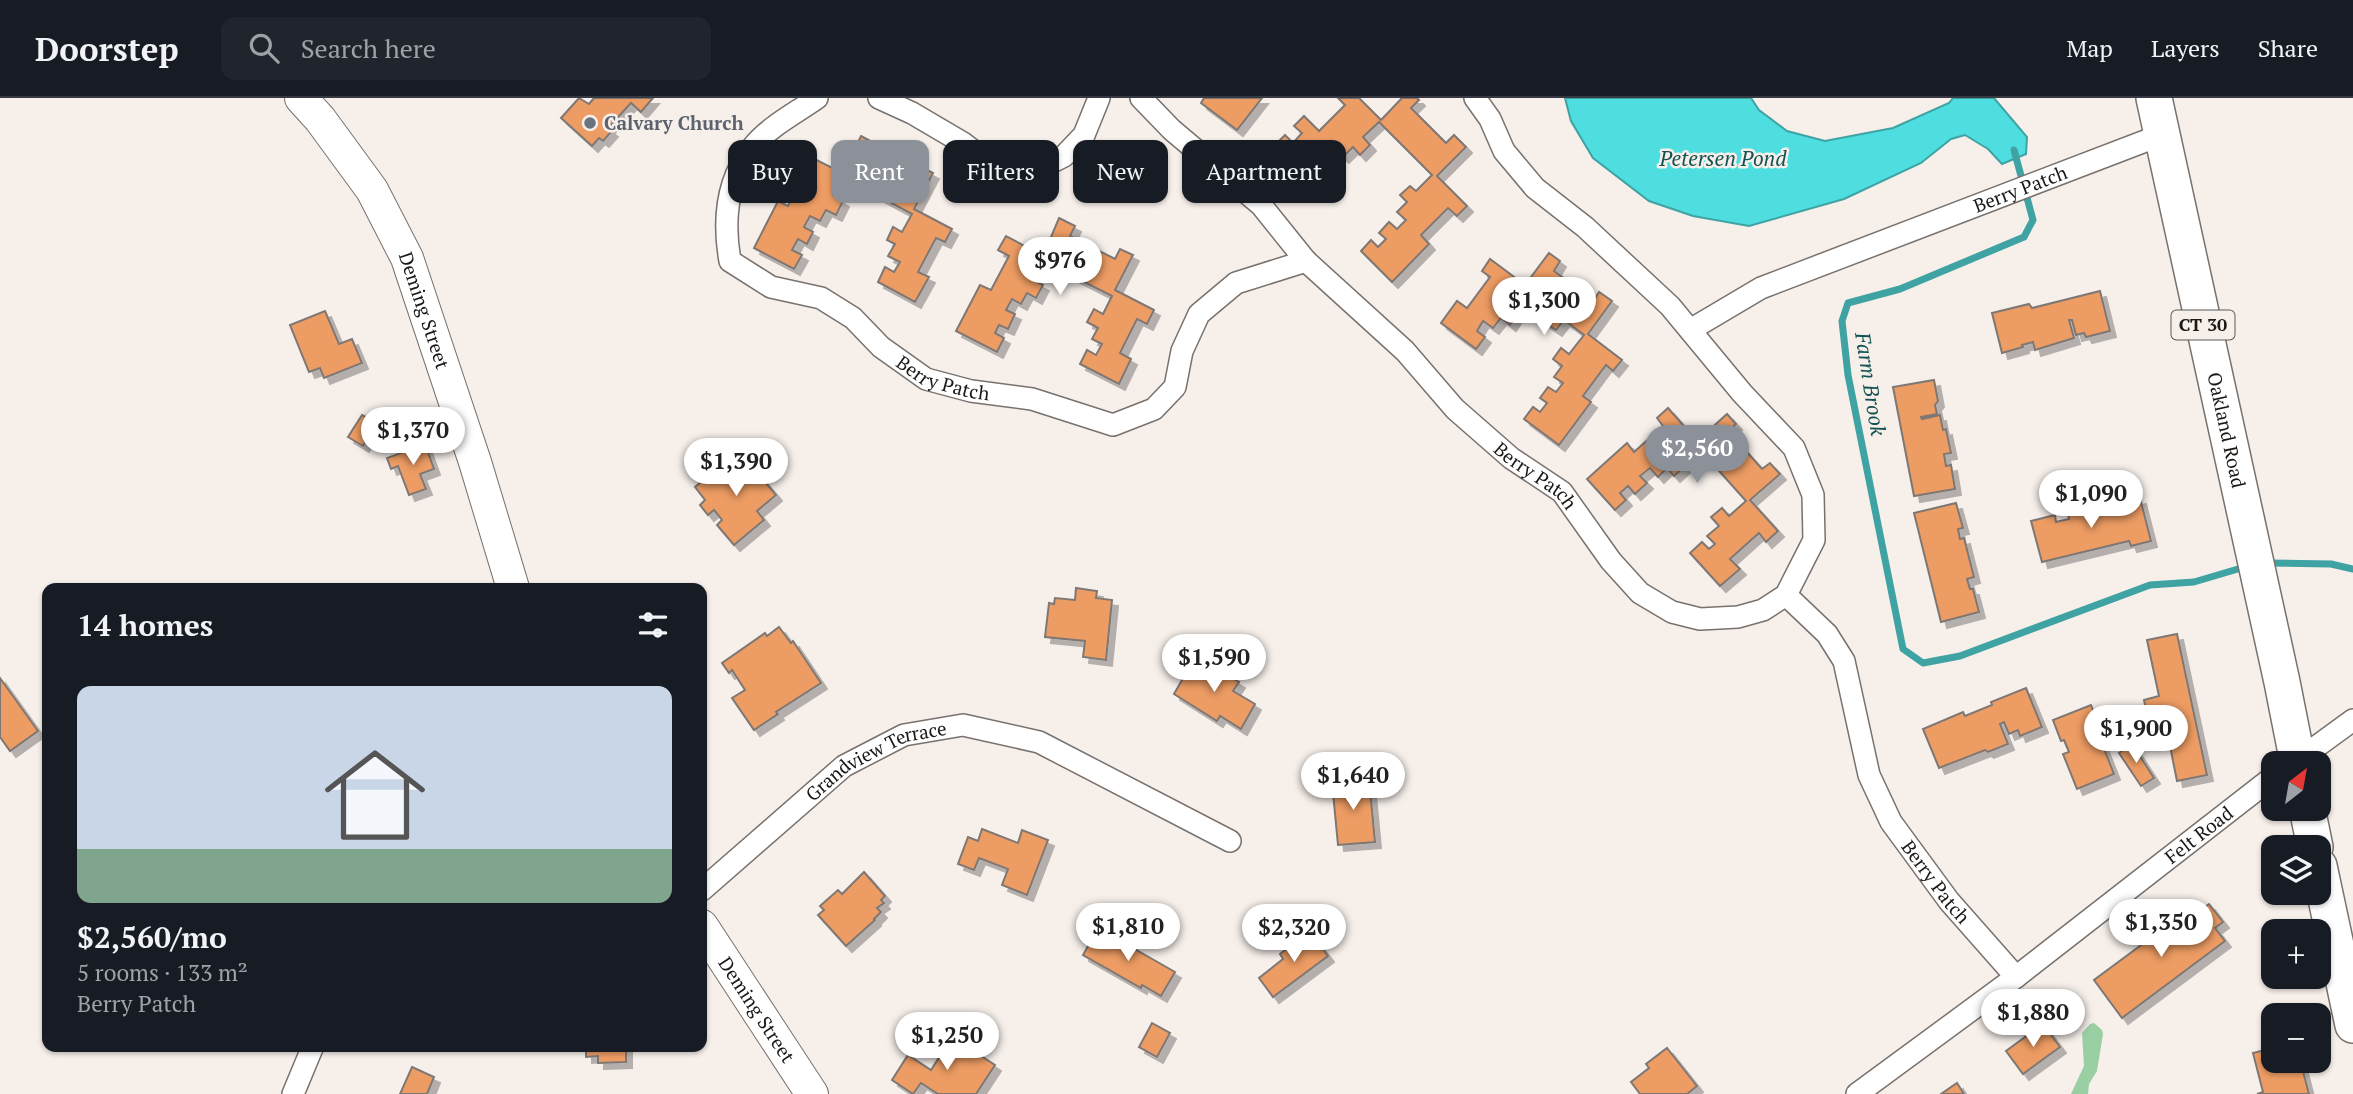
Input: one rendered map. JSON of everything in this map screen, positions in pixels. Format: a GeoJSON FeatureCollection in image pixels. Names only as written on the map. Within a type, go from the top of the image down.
{"type":"FeatureCollection","features":[{"type":"Feature","properties":{"kind":"main road","name":"Oakland Road"},"geometry":{"type":"LineString","coordinates":[[2154,98],[2256,563],[2288,751]]}},
{"type":"Feature","properties":{"kind":"main road"},"geometry":{"type":"LineString","coordinates":[[2327,905],[2353,1025]]}},
{"type":"Feature","properties":{"kind":"street","name":"Deming Street"},"geometry":{"type":"LineString","coordinates":[[302,98],[372,190],[407,258],[475,462],[511,583]]}},
{"type":"Feature","properties":{"kind":"street","name":"Berry Patch"},"geometry":{"type":"LineString","coordinates":[[817,98],[777,125],[753,146],[736,175],[727,208],[725,235],[730,261],[771,287],[821,298],[853,318],[881,347],[926,379],[971,391],[1032,399],[1113,425],[1154,409],[1175,387],[1182,351],[1199,314],[1236,283],[1306,261]]}},
{"type":"Feature","properties":{"kind":"street"},"geometry":{"type":"LineString","coordinates":[[878,98],[912,113],[963,143],[996,168],[1030,173],[1064,156],[1084,135],[1099,98]]}},
{"type":"Feature","properties":{"kind":"street","name":"Berry Patch"},"geometry":{"type":"LineString","coordinates":[[1141,98],[1172,130],[1261,205],[1306,261],[1405,351],[1455,409],[1511,458],[1562,492],[1611,561],[1640,593],[1672,612],[1700,619],[1750,614],[1763,610],[1786,595],[1827,634],[1844,661],[1869,775],[1891,822],[1949,901],[2016,977]]}},
{"type":"Feature","properties":{"kind":"street"},"geometry":{"type":"LineString","coordinates":[[1475,98],[1490,119],[1504,151],[1535,188],[1585,227],[1670,306],[1742,393],[1794,448],[1813,495],[1814,540],[1786,595]]}},
{"type":"Feature","properties":{"kind":"street","name":"Berry Patch"},"geometry":{"type":"LineString","coordinates":[[1689,330],[1761,288],[2161,135]]}},
{"type":"Feature","properties":{"kind":"street","name":"Felt Road"},"geometry":{"type":"LineString","coordinates":[[2311,751],[2353,720]]}},
{"type":"Feature","properties":{"kind":"street","name":"Grandview Terrace"},"geometry":{"type":"LineString","coordinates":[[707,886],[844,766],[904,735],[963,725],[1039,742],[1230,841]]}},
{"type":"Feature","properties":{"kind":"street","name":"Felt Road"},"geometry":{"type":"LineString","coordinates":[[1857,1094],[2016,977],[2261,789]]}},
{"type":"Feature","properties":{"kind":"street","name":"Deming Street"},"geometry":{"type":"LineString","coordinates":[[707,934],[812,1094]]}},
{"type":"Feature","properties":{"kind":"street"},"geometry":{"type":"LineString","coordinates":[[293,1094],[310,1052]]}},
{"type":"Feature","properties":{"kind":"green space"},"geometry":{"type":"Polygon","coordinates":[[[2094,1023],[2103,1034],[2097,1071],[2089,1084],[2088,1094],[2071,1094],[2084,1066],[2082,1033],[2094,1023]]]}},
{"type":"Feature","properties":{"kind":"water","name":"Petersen Pond"},"geometry":{"type":"Polygon","coordinates":[[[1565,98],[1751,98],[1759,110],[1787,131],[1825,141],[1893,128],[1949,103],[1953,98],[1994,98],[2027,137],[2026,154],[2002,164],[1988,149],[1965,135],[1951,139],[1921,163],[1844,199],[1749,226],[1693,216],[1649,201],[1593,158],[1571,121],[1565,98]]]}},
{"type":"Feature","properties":{"kind":"building","name":"Calvary Church"},"geometry":{"type":"Polygon","coordinates":[[[579,98],[589,104],[594,98],[653,98],[641,112],[631,103],[608,128],[612,131],[603,141],[599,138],[592,146],[561,118],[579,98]]]}},
{"type":"Feature","properties":{"kind":"building"},"geometry":{"type":"Polygon","coordinates":[[[1204,98],[1262,98],[1237,130],[1201,103],[1204,98]]]}},
{"type":"Feature","properties":{"kind":"building"},"geometry":{"type":"Polygon","coordinates":[[[1338,98],[1359,98],[1381,120],[1402,98],[1417,98],[1419,100],[1411,108],[1446,143],[1454,135],[1466,147],[1437,176],[1467,206],[1457,216],[1448,208],[1421,235],[1429,244],[1392,282],[1361,251],[1371,240],[1378,247],[1386,239],[1379,233],[1389,222],[1397,229],[1406,220],[1397,212],[1407,202],[1400,195],[1410,186],[1416,191],[1432,175],[1379,122],[1363,137],[1370,145],[1360,155],[1353,147],[1346,154],[1346,140],[1296,140],[1302,133],[1294,126],[1304,116],[1319,131],[1345,105],[1338,98]]]}},
{"type":"Feature","properties":{"kind":"building"},"geometry":{"type":"Polygon","coordinates":[[[817,160],[831,167],[831,203],[842,203],[836,215],[826,210],[820,221],[810,216],[804,227],[813,232],[807,244],[798,239],[792,250],[802,255],[794,269],[754,248],[777,203],[788,206],[790,203],[817,203],[817,160]]]}},
{"type":"Feature","properties":{"kind":"building"},"geometry":{"type":"Polygon","coordinates":[[[891,203],[917,203],[914,209],[952,229],[945,242],[936,238],[918,272],[929,277],[915,302],[878,282],[885,267],[894,272],[900,262],[888,256],[895,244],[887,240],[893,227],[902,232],[912,214],[891,203]]]}},
{"type":"Feature","properties":{"kind":"building"},"geometry":{"type":"Polygon","coordinates":[[[1059,218],[1075,226],[1070,236],[1115,259],[1120,249],[1133,255],[1115,290],[1154,310],[1147,324],[1137,319],[1120,353],[1131,359],[1119,384],[1080,364],[1087,350],[1096,355],[1102,344],[1092,339],[1098,328],[1087,322],[1094,309],[1103,314],[1112,296],[1043,261],[1033,280],[1043,285],[1036,298],[1027,293],[1021,304],[1012,299],[1006,310],[1015,314],[1008,329],[999,325],[995,333],[1004,338],[997,352],[956,331],[980,285],[991,290],[1009,256],[998,250],[1006,236],[1043,256],[1059,218]]]}},
{"type":"Feature","properties":{"kind":"building"},"geometry":{"type":"Polygon","coordinates":[[[1549,253],[1560,261],[1554,271],[1594,300],[1599,292],[1612,301],[1588,334],[1622,360],[1613,371],[1606,365],[1583,396],[1591,402],[1559,445],[1524,419],[1533,407],[1540,412],[1547,403],[1540,398],[1548,387],[1556,392],[1563,383],[1554,377],[1562,366],[1553,359],[1561,348],[1569,354],[1584,335],[1564,320],[1556,330],[1544,322],[1552,311],[1523,290],[1510,307],[1518,313],[1510,325],[1501,318],[1493,328],[1483,321],[1477,331],[1485,337],[1476,349],[1441,323],[1457,301],[1467,308],[1490,277],[1482,271],[1490,259],[1525,285],[1549,253]]]}},
{"type":"Feature","properties":{"kind":"building"},"geometry":{"type":"Polygon","coordinates":[[[2100,291],[2110,331],[2086,337],[2084,333],[2076,335],[2072,320],[2069,320],[2074,338],[2035,350],[2033,342],[2002,353],[1992,313],[2029,304],[2032,308],[2100,291]]]}},
{"type":"Feature","properties":{"kind":"building"},"geometry":{"type":"Polygon","coordinates":[[[325,311],[339,344],[352,339],[362,363],[324,378],[320,368],[309,372],[290,325],[325,311]]]}},
{"type":"Feature","properties":{"kind":"building"},"geometry":{"type":"Polygon","coordinates":[[[1934,380],[1938,401],[1935,405],[1937,414],[1921,417],[1940,415],[1951,453],[1944,454],[1946,466],[1951,465],[1955,489],[1914,496],[1893,387],[1934,380]]]}},
{"type":"Feature","properties":{"kind":"building"},"geometry":{"type":"Polygon","coordinates":[[[1668,408],[1697,441],[1727,414],[1736,424],[1728,431],[1762,469],[1770,463],[1780,474],[1750,500],[1778,531],[1766,542],[1759,533],[1730,559],[1740,569],[1720,586],[1690,553],[1702,542],[1709,549],[1715,544],[1707,536],[1719,526],[1711,517],[1722,508],[1729,516],[1746,501],[1695,444],[1678,459],[1685,466],[1674,476],[1667,468],[1658,477],[1650,468],[1640,476],[1647,483],[1635,494],[1628,486],[1620,493],[1626,500],[1615,510],[1587,479],[1627,443],[1634,452],[1663,426],[1657,418],[1668,408]]]}},
{"type":"Feature","properties":{"kind":"building"},"geometry":{"type":"Polygon","coordinates":[[[362,415],[377,423],[363,446],[348,437],[362,415]]]}},
{"type":"Feature","properties":{"kind":"building"},"geometry":{"type":"Polygon","coordinates":[[[425,444],[434,469],[420,474],[426,489],[409,495],[398,466],[391,469],[387,458],[425,444]]]}},
{"type":"Feature","properties":{"kind":"building"},"geometry":{"type":"Polygon","coordinates":[[[745,458],[776,495],[757,511],[764,520],[734,545],[717,525],[722,520],[714,510],[708,515],[700,505],[705,500],[695,487],[724,463],[730,470],[745,458]]]}},
{"type":"Feature","properties":{"kind":"building"},"geometry":{"type":"Polygon","coordinates":[[[2140,498],[2151,541],[2131,546],[2129,541],[2042,562],[2031,521],[2055,515],[2056,522],[2069,519],[2068,514],[2082,509],[2105,503],[2107,510],[2140,498]]]}},
{"type":"Feature","properties":{"kind":"building"},"geometry":{"type":"Polygon","coordinates":[[[1956,503],[1963,528],[1958,529],[1960,539],[1964,538],[1974,577],[1967,579],[1970,589],[1973,589],[1979,612],[1941,622],[1914,513],[1956,503]]]}},
{"type":"Feature","properties":{"kind":"building"},"geometry":{"type":"Polygon","coordinates":[[[1076,588],[1097,591],[1096,598],[1112,600],[1106,660],[1083,657],[1085,641],[1045,637],[1049,603],[1054,604],[1055,598],[1075,600],[1076,588]]]}},
{"type":"Feature","properties":{"kind":"building"},"geometry":{"type":"Polygon","coordinates":[[[779,627],[791,643],[793,641],[821,683],[776,712],[778,714],[754,730],[732,698],[745,690],[732,670],[729,673],[722,663],[765,633],[767,636],[779,627]]]}},
{"type":"Feature","properties":{"kind":"building"},"geometry":{"type":"Polygon","coordinates":[[[2177,634],[2207,775],[2177,781],[2165,721],[2149,724],[2144,700],[2159,696],[2147,640],[2177,634]]]}},
{"type":"Feature","properties":{"kind":"building"},"geometry":{"type":"Polygon","coordinates":[[[1196,656],[1239,682],[1233,691],[1255,704],[1241,729],[1220,716],[1217,721],[1174,694],[1196,656]]]}},
{"type":"Feature","properties":{"kind":"building"},"geometry":{"type":"Polygon","coordinates":[[[0,678],[38,731],[10,751],[0,737],[0,678]]]}},
{"type":"Feature","properties":{"kind":"building"},"geometry":{"type":"Polygon","coordinates":[[[2026,688],[2042,727],[2020,736],[2018,730],[2009,734],[2004,722],[2000,724],[2008,744],[1939,768],[1923,729],[1963,712],[1965,716],[2026,688]]]}},
{"type":"Feature","properties":{"kind":"building"},"geometry":{"type":"Polygon","coordinates":[[[2091,705],[2105,740],[2101,741],[2114,774],[2077,789],[2063,754],[2069,752],[2064,740],[2061,741],[2053,720],[2091,705]]]}},
{"type":"Feature","properties":{"kind":"building"},"geometry":{"type":"Polygon","coordinates":[[[2132,744],[2154,778],[2141,786],[2119,753],[2132,744]]]}},
{"type":"Feature","properties":{"kind":"building"},"geometry":{"type":"Polygon","coordinates":[[[1369,779],[1375,842],[1338,845],[1332,782],[1369,779]]]}},
{"type":"Feature","properties":{"kind":"building"},"geometry":{"type":"Polygon","coordinates":[[[982,829],[1018,843],[1022,830],[1048,840],[1027,895],[1002,885],[1008,869],[979,858],[974,870],[958,864],[968,837],[978,841],[982,829]]]}},
{"type":"Feature","properties":{"kind":"building"},"geometry":{"type":"Polygon","coordinates":[[[864,872],[885,896],[881,900],[884,903],[877,908],[881,912],[875,920],[846,946],[818,915],[824,910],[820,906],[838,890],[842,894],[864,872]]]}},
{"type":"Feature","properties":{"kind":"building"},"geometry":{"type":"Polygon","coordinates":[[[2198,903],[2202,909],[2209,904],[2223,922],[2215,928],[2225,941],[2122,1018],[2094,980],[2198,903]]]}},
{"type":"Feature","properties":{"kind":"building"},"geometry":{"type":"Polygon","coordinates":[[[1098,928],[1175,972],[1161,996],[1142,985],[1141,988],[1083,955],[1098,928]]]}},
{"type":"Feature","properties":{"kind":"building"},"geometry":{"type":"Polygon","coordinates":[[[1309,931],[1328,956],[1273,997],[1259,978],[1283,959],[1280,954],[1309,931]]]}},
{"type":"Feature","properties":{"kind":"building"},"geometry":{"type":"Polygon","coordinates":[[[1152,1023],[1170,1033],[1157,1057],[1139,1047],[1152,1023]]]}},
{"type":"Feature","properties":{"kind":"building"},"geometry":{"type":"Polygon","coordinates":[[[2043,1024],[2060,1047],[2023,1074],[2006,1051],[2043,1024]]]}},
{"type":"Feature","properties":{"kind":"building"},"geometry":{"type":"Polygon","coordinates":[[[952,1037],[995,1065],[976,1094],[938,1094],[921,1083],[913,1094],[892,1080],[908,1055],[931,1070],[952,1037]]]}},
{"type":"Feature","properties":{"kind":"building"},"geometry":{"type":"Polygon","coordinates":[[[1667,1048],[1697,1086],[1687,1094],[1640,1094],[1631,1082],[1649,1068],[1646,1064],[1667,1048]]]}},
{"type":"Feature","properties":{"kind":"building"},"geometry":{"type":"Polygon","coordinates":[[[2261,1051],[2261,1073],[2303,1073],[2309,1094],[2257,1094],[2263,1092],[2253,1053],[2261,1051]]]}},
{"type":"Feature","properties":{"kind":"building"},"geometry":{"type":"Polygon","coordinates":[[[586,1052],[626,1052],[626,1062],[598,1063],[598,1056],[586,1057],[586,1052]]]}},
{"type":"Feature","properties":{"kind":"building"},"geometry":{"type":"Polygon","coordinates":[[[412,1067],[434,1077],[427,1094],[400,1094],[412,1067]]]}},
{"type":"Feature","properties":{"kind":"building"},"geometry":{"type":"Polygon","coordinates":[[[1957,1083],[1964,1094],[1941,1094],[1957,1083]]]}},
{"type":"Feature","properties":{"kind":"waterway","name":"Farm Brook"},"geometry":{"type":"LineString","coordinates":[[2014,150],[2033,220],[2024,237],[1900,289],[1848,303],[1842,321],[1848,375],[1903,649],[1923,663],[1960,656],[2150,585],[2194,582],[2248,566]]}},
{"type":"Feature","properties":{"kind":"waterway","name":"Farm Brook"},"geometry":{"type":"LineString","coordinates":[[2267,563],[2331,564],[2353,569]]}},
{"type":"Feature","properties":{"kind":"place","name":"Calvary Church"},"geometry":{"type":"Point","coordinates":[590,123]}}]}
